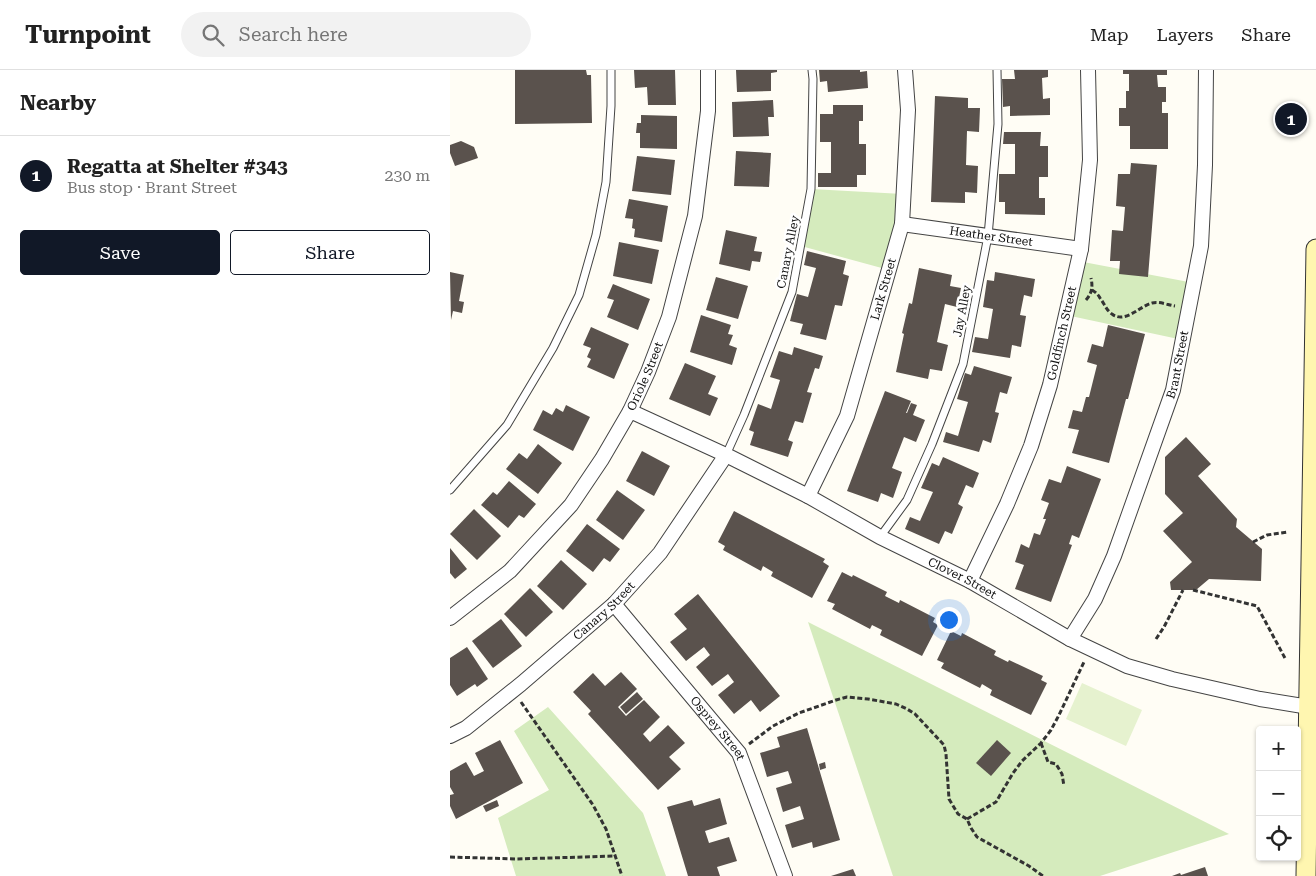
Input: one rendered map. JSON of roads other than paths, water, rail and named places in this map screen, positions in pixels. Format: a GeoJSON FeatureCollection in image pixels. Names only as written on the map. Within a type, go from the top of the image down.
{"type":"FeatureCollection","features":[{"type":"Feature","properties":{"kind":"main road"},"geometry":{"type":"LineString","coordinates":[[1306,876],[1313,611],[1316,249]]}},
{"type":"Feature","properties":{"kind":"street","name":"Oriole Street"},"geometry":{"type":"LineString","coordinates":[[450,618],[510,571],[571,505],[602,459],[630,411],[648,372],[669,317],[695,216],[708,111],[708,70]]}},
{"type":"Feature","properties":{"kind":"street","name":"Lark Street"},"geometry":{"type":"LineString","coordinates":[[808,496],[847,416],[902,224],[908,110],[905,70]]}},
{"type":"Feature","properties":{"kind":"street","name":"Goldfinch Street"},"geometry":{"type":"LineString","coordinates":[[970,581],[1008,504],[1031,446],[1050,385],[1081,249],[1090,160],[1088,70]]}},
{"type":"Feature","properties":{"kind":"street","name":"Brant Street"},"geometry":{"type":"LineString","coordinates":[[1070,639],[1095,599],[1114,556],[1173,390],[1201,246],[1205,165],[1206,70]]}},
{"type":"Feature","properties":{"kind":"street","name":"Heather Street"},"geometry":{"type":"LineString","coordinates":[[902,224],[1081,249]]}},
{"type":"Feature","properties":{"kind":"street","name":"Clover Street"},"geometry":{"type":"LineString","coordinates":[[630,411],[726,455],[808,496],[880,537],[970,581],[1070,639],[1127,666],[1260,699],[1309,707]]}},
{"type":"Feature","properties":{"kind":"street","name":"Canary Street"},"geometry":{"type":"LineString","coordinates":[[450,736],[466,728],[614,604],[660,553],[726,455]]}},
{"type":"Feature","properties":{"kind":"street","name":"Osprey Street"},"geometry":{"type":"LineString","coordinates":[[614,604],[739,753],[785,876]]}},
{"type":"Feature","properties":{"kind":"lane"},"geometry":{"type":"LineString","coordinates":[[450,490],[507,425],[553,348],[579,295],[596,235],[606,182],[611,106],[611,70]]}},
{"type":"Feature","properties":{"kind":"lane","name":"Canary Alley"},"geometry":{"type":"LineString","coordinates":[[726,455],[744,415],[792,292],[811,189],[812,70]]}},
{"type":"Feature","properties":{"kind":"lane","name":"Jay Alley"},"geometry":{"type":"LineString","coordinates":[[880,537],[907,500],[932,444],[963,364],[988,236],[998,124],[997,70]]}},
{"type":"Feature","properties":{"kind":"place","name":"Regatta at Shelter #343"},"geometry":{"type":"Point","coordinates":[1291,119]}}]}
